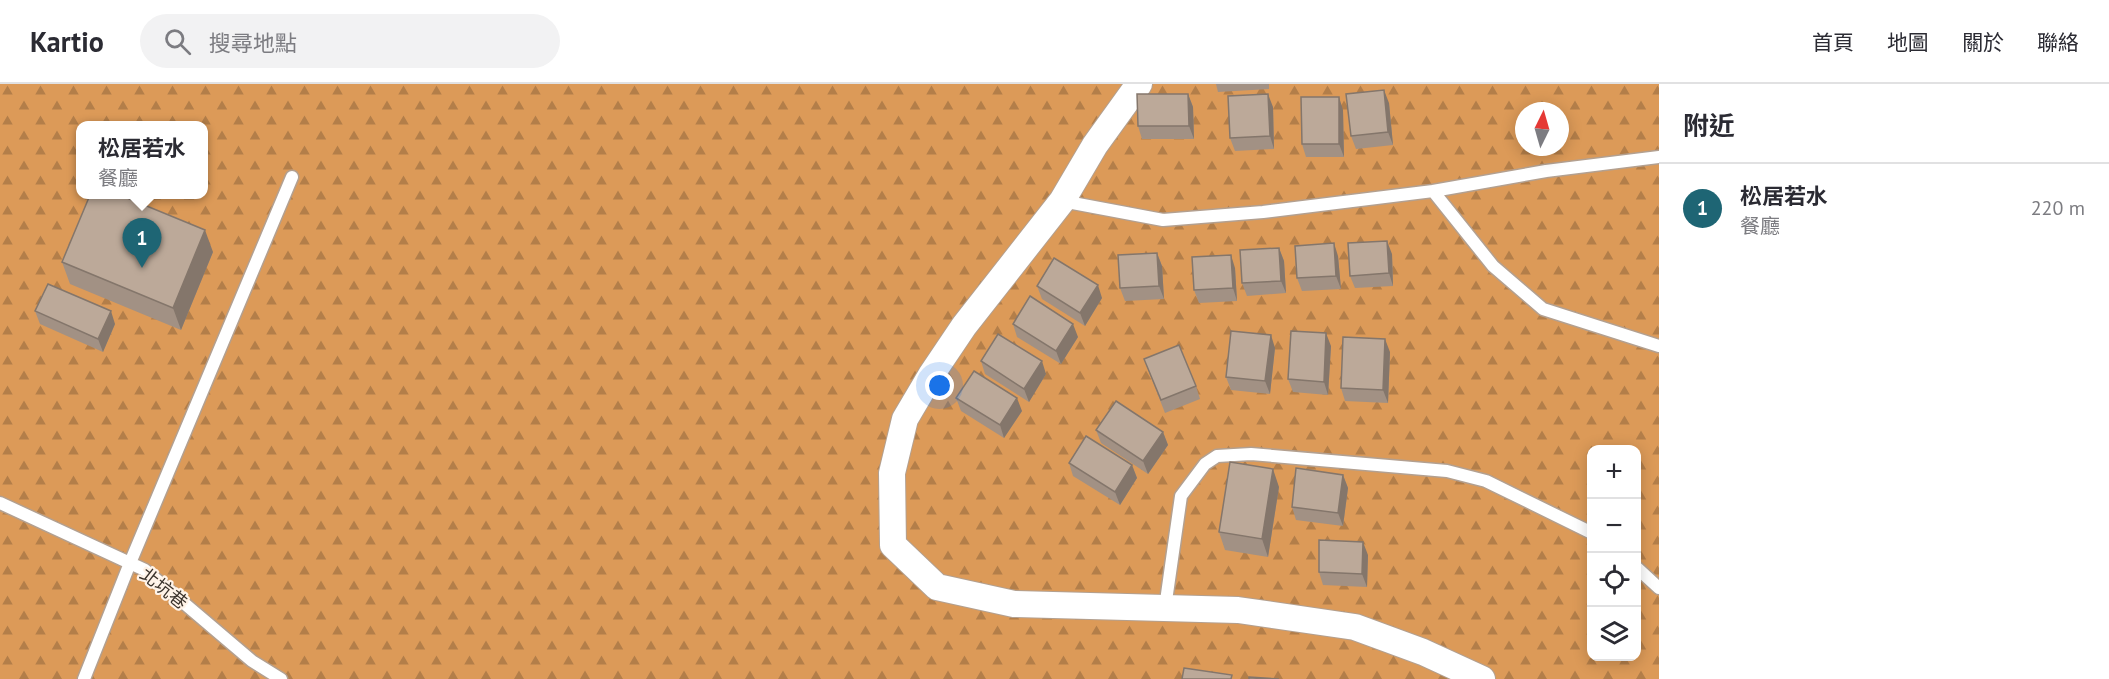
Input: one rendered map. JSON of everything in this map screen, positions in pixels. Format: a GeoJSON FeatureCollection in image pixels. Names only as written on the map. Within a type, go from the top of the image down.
{"type":"FeatureCollection","features":[{"type":"Feature","properties":{"kind":"street"},"geometry":{"type":"LineString","coordinates":[[1139,84],[1095,146],[1062,201],[964,326],[905,419],[892,473],[893,545],[937,587],[1014,604],[1238,610],[1354,627],[1423,652],[1482,679]]}},
{"type":"Feature","properties":{"kind":"lane"},"geometry":{"type":"LineString","coordinates":[[1062,201],[1163,220],[1263,212],[1433,191],[1546,171],[1659,157]]}},
{"type":"Feature","properties":{"kind":"lane"},"geometry":{"type":"LineString","coordinates":[[84,679],[130,563],[292,177]]}},
{"type":"Feature","properties":{"kind":"lane"},"geometry":{"type":"LineString","coordinates":[[1433,191],[1493,266],[1543,309],[1659,346]]}},
{"type":"Feature","properties":{"kind":"lane"},"geometry":{"type":"LineString","coordinates":[[1165,608],[1180,496],[1205,464],[1217,456],[1251,454],[1447,471],[1486,481],[1587,531]]}},
{"type":"Feature","properties":{"kind":"lane","name":"北坑巷"},"geometry":{"type":"LineString","coordinates":[[0,503],[145,570],[252,661],[281,679]]}},
{"type":"Feature","properties":{"kind":"lane"},"geometry":{"type":"LineString","coordinates":[[1641,572],[1659,588]]}},
{"type":"Feature","properties":{"kind":"green space"},"geometry":{"type":"Polygon","coordinates":[[[0,84],[1659,84],[1659,679],[0,679],[0,84]]]}},
{"type":"Feature","properties":{"kind":"building"},"geometry":{"type":"Polygon","coordinates":[[[1384,90],[1388,132],[1351,136],[1346,94],[1384,90]]]}},
{"type":"Feature","properties":{"kind":"building"},"geometry":{"type":"Polygon","coordinates":[[[1137,94],[1188,94],[1189,126],[1138,126],[1137,94]]]}},
{"type":"Feature","properties":{"kind":"building"},"geometry":{"type":"Polygon","coordinates":[[[1268,94],[1270,136],[1230,138],[1228,96],[1268,94]]]}},
{"type":"Feature","properties":{"kind":"building"},"geometry":{"type":"Polygon","coordinates":[[[1301,97],[1339,97],[1339,144],[1302,144],[1301,97]]]}},
{"type":"Feature","properties":{"kind":"building"},"geometry":{"type":"Polygon","coordinates":[[[88,199],[130,199],[205,230],[173,308],[62,262],[88,199]]]}},
{"type":"Feature","properties":{"kind":"building"},"geometry":{"type":"Polygon","coordinates":[[[1387,241],[1389,273],[1350,276],[1348,243],[1387,241]]]}},
{"type":"Feature","properties":{"kind":"building"},"geometry":{"type":"Polygon","coordinates":[[[1334,243],[1336,276],[1297,278],[1295,246],[1334,243]]]}},
{"type":"Feature","properties":{"kind":"building"},"geometry":{"type":"Polygon","coordinates":[[[1279,248],[1281,281],[1242,283],[1240,250],[1279,248]]]}},
{"type":"Feature","properties":{"kind":"building"},"geometry":{"type":"Polygon","coordinates":[[[1157,253],[1159,286],[1120,288],[1118,255],[1157,253]]]}},
{"type":"Feature","properties":{"kind":"building"},"geometry":{"type":"Polygon","coordinates":[[[1231,255],[1233,288],[1194,290],[1192,257],[1231,255]]]}},
{"type":"Feature","properties":{"kind":"building"},"geometry":{"type":"Polygon","coordinates":[[[1054,258],[1098,285],[1080,313],[1037,286],[1054,258]]]}},
{"type":"Feature","properties":{"kind":"building"},"geometry":{"type":"Polygon","coordinates":[[[48,284],[111,311],[98,339],[35,311],[48,284]]]}},
{"type":"Feature","properties":{"kind":"building"},"geometry":{"type":"Polygon","coordinates":[[[1030,296],[1073,324],[1056,351],[1013,324],[1030,296]]]}},
{"type":"Feature","properties":{"kind":"building"},"geometry":{"type":"Polygon","coordinates":[[[1231,331],[1271,335],[1265,381],[1226,377],[1231,331]]]}},
{"type":"Feature","properties":{"kind":"building"},"geometry":{"type":"Polygon","coordinates":[[[1291,331],[1326,333],[1324,382],[1288,379],[1291,331]]]}},
{"type":"Feature","properties":{"kind":"building"},"geometry":{"type":"Polygon","coordinates":[[[998,334],[1042,361],[1024,389],[981,361],[998,334]]]}},
{"type":"Feature","properties":{"kind":"building"},"geometry":{"type":"Polygon","coordinates":[[[1343,337],[1385,339],[1383,390],[1341,388],[1343,337]]]}},
{"type":"Feature","properties":{"kind":"building"},"geometry":{"type":"Polygon","coordinates":[[[1179,345],[1196,386],[1161,400],[1144,359],[1179,345]]]}},
{"type":"Feature","properties":{"kind":"building"},"geometry":{"type":"Polygon","coordinates":[[[974,371],[1017,398],[1000,425],[956,398],[974,371]]]}},
{"type":"Feature","properties":{"kind":"building"},"geometry":{"type":"Polygon","coordinates":[[[1116,401],[1163,432],[1143,461],[1096,430],[1116,401]]]}},
{"type":"Feature","properties":{"kind":"building"},"geometry":{"type":"Polygon","coordinates":[[[1086,436],[1132,465],[1115,492],[1069,463],[1086,436]]]}},
{"type":"Feature","properties":{"kind":"building"},"geometry":{"type":"Polygon","coordinates":[[[1230,462],[1273,469],[1262,539],[1219,532],[1230,462]]]}},
{"type":"Feature","properties":{"kind":"building"},"geometry":{"type":"Polygon","coordinates":[[[1296,468],[1343,475],[1338,513],[1292,507],[1296,468]]]}},
{"type":"Feature","properties":{"kind":"building"},"geometry":{"type":"Polygon","coordinates":[[[1319,540],[1363,542],[1362,574],[1319,572],[1319,540]]]}},
{"type":"Feature","properties":{"kind":"building"},"geometry":{"type":"Polygon","coordinates":[[[1184,668],[1232,675],[1231,679],[1182,679],[1184,668]]]}},
{"type":"Feature","properties":{"kind":"building"},"geometry":{"type":"Polygon","coordinates":[[[1249,677],[1279,679],[1249,679],[1249,677]]]}},
{"type":"Feature","properties":{"kind":"place","name":"松居若水"},"geometry":{"type":"Point","coordinates":[142,268]}}]}
